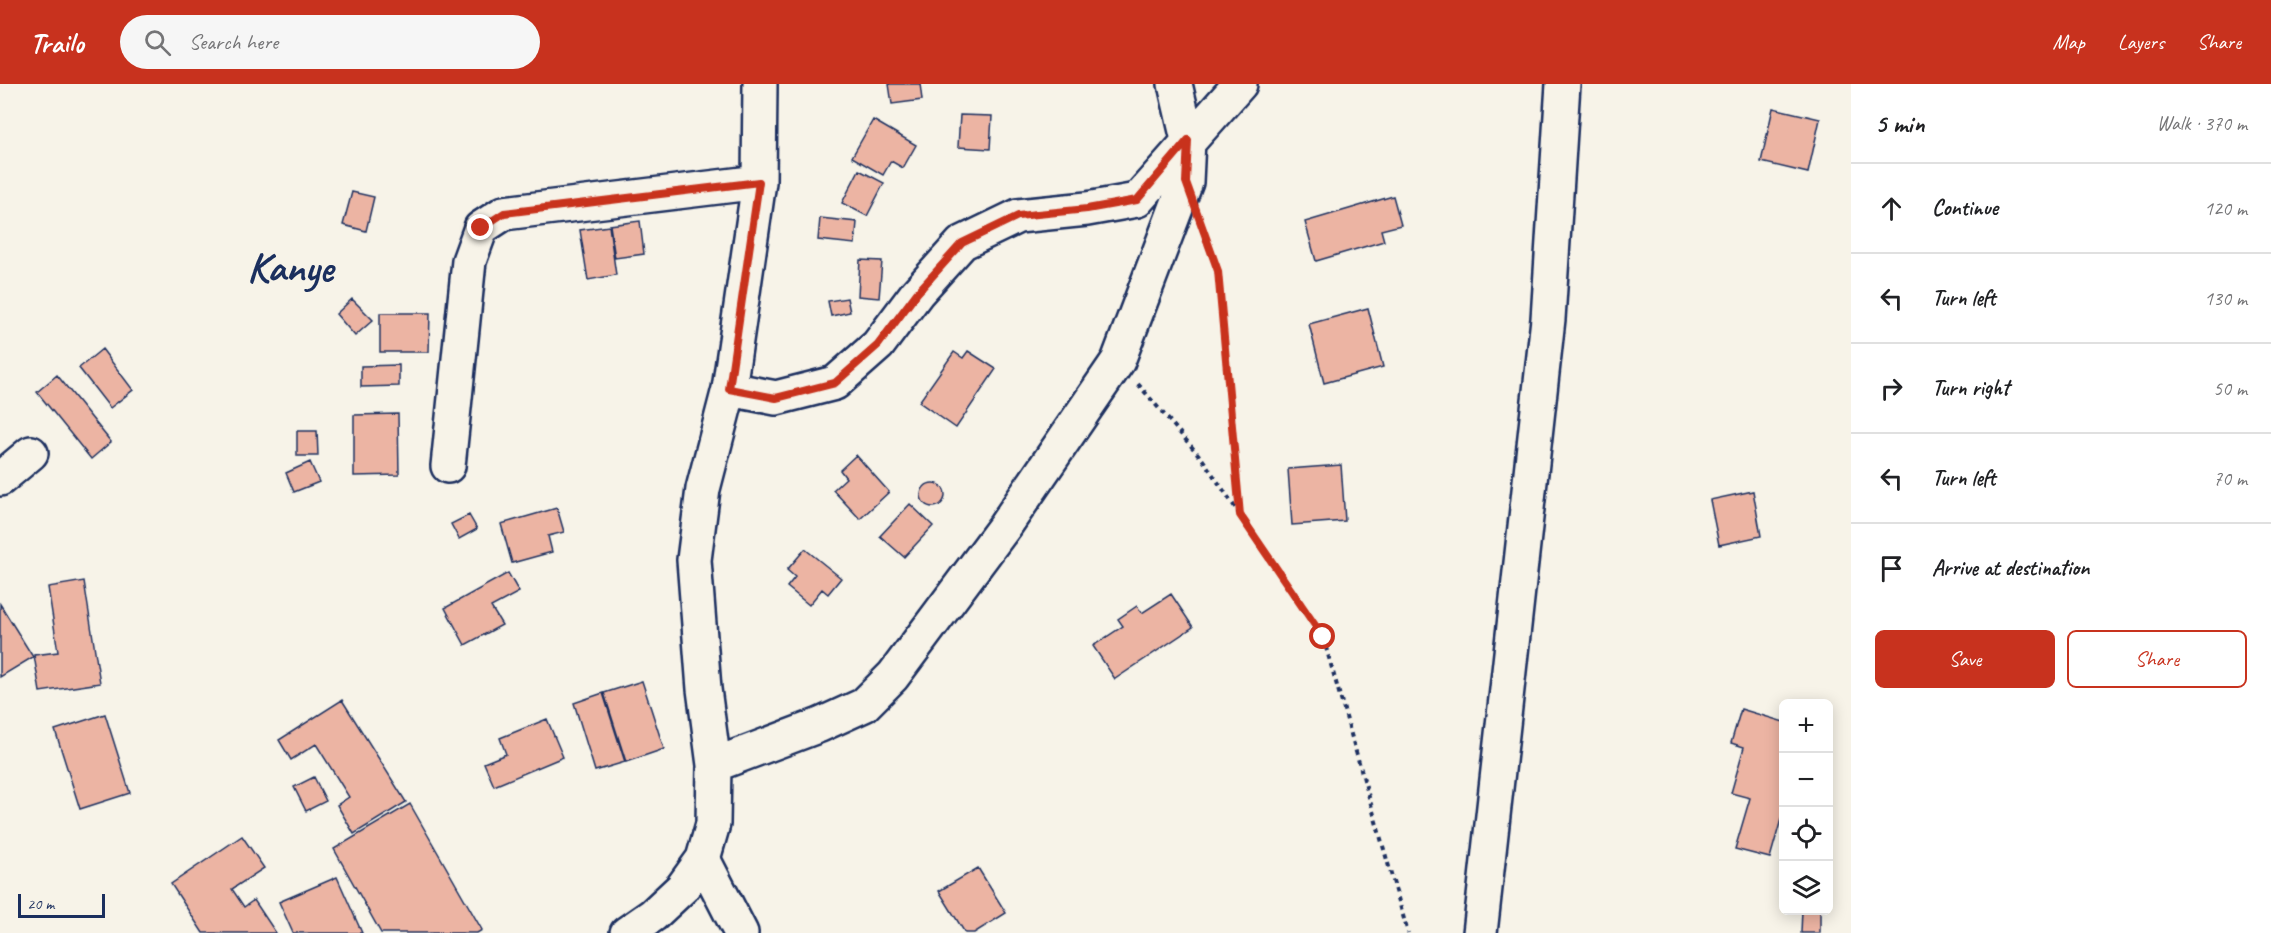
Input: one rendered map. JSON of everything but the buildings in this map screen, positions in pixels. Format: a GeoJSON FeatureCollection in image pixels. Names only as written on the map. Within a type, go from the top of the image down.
{"type":"FeatureCollection","features":[{"type":"Feature","properties":{"kind":"street"},"geometry":{"type":"LineString","coordinates":[[627,933],[653,915],[682,888],[703,859],[712,824],[714,765],[704,689],[694,560],[703,489],[729,389],[759,182],[760,84]]}},
{"type":"Feature","properties":{"kind":"street"},"geometry":{"type":"LineString","coordinates":[[714,765],[820,725],[864,705],[893,676],[1005,526],[1118,361],[1186,182],[1188,140],[1175,84]]}},
{"type":"Feature","properties":{"kind":"street"},"geometry":{"type":"LineString","coordinates":[[729,389],[776,398],[835,383],[878,345],[917,293],[962,243],[1018,216],[1087,209],[1137,200],[1240,84]]}},
{"type":"Feature","properties":{"kind":"street"},"geometry":{"type":"LineString","coordinates":[[1480,933],[1548,319],[1563,84]]}},
{"type":"Feature","properties":{"kind":"street"},"geometry":{"type":"LineString","coordinates":[[448,466],[470,261],[481,228],[504,213],[759,182]]}},
{"type":"Feature","properties":{"kind":"street"},"geometry":{"type":"LineString","coordinates":[[0,479],[31,453]]}},
{"type":"Feature","properties":{"kind":"street"},"geometry":{"type":"LineString","coordinates":[[703,859],[741,933]]}},
{"type":"Feature","properties":{"kind":"path"},"geometry":{"type":"LineString","coordinates":[[1202,226],[1218,271],[1240,515]]}},
{"type":"Feature","properties":{"kind":"path"},"geometry":{"type":"LineString","coordinates":[[1118,361],[1203,460],[1323,637],[1408,933]]}},
{"type":"Feature","properties":{"kind":"district","name":"Kanye"},"geometry":{"type":"Point","coordinates":[290,267]}},
{"type":"Feature","properties":{"kind":"route"},"geometry":{"type":"LineString","coordinates":[[481,228],[504,213],[759,182],[729,389],[776,398],[835,383],[878,345],[917,293],[962,243],[1018,216],[1087,209],[1137,200],[1188,140],[1186,182],[1218,271],[1240,515],[1323,637]]}}]}
